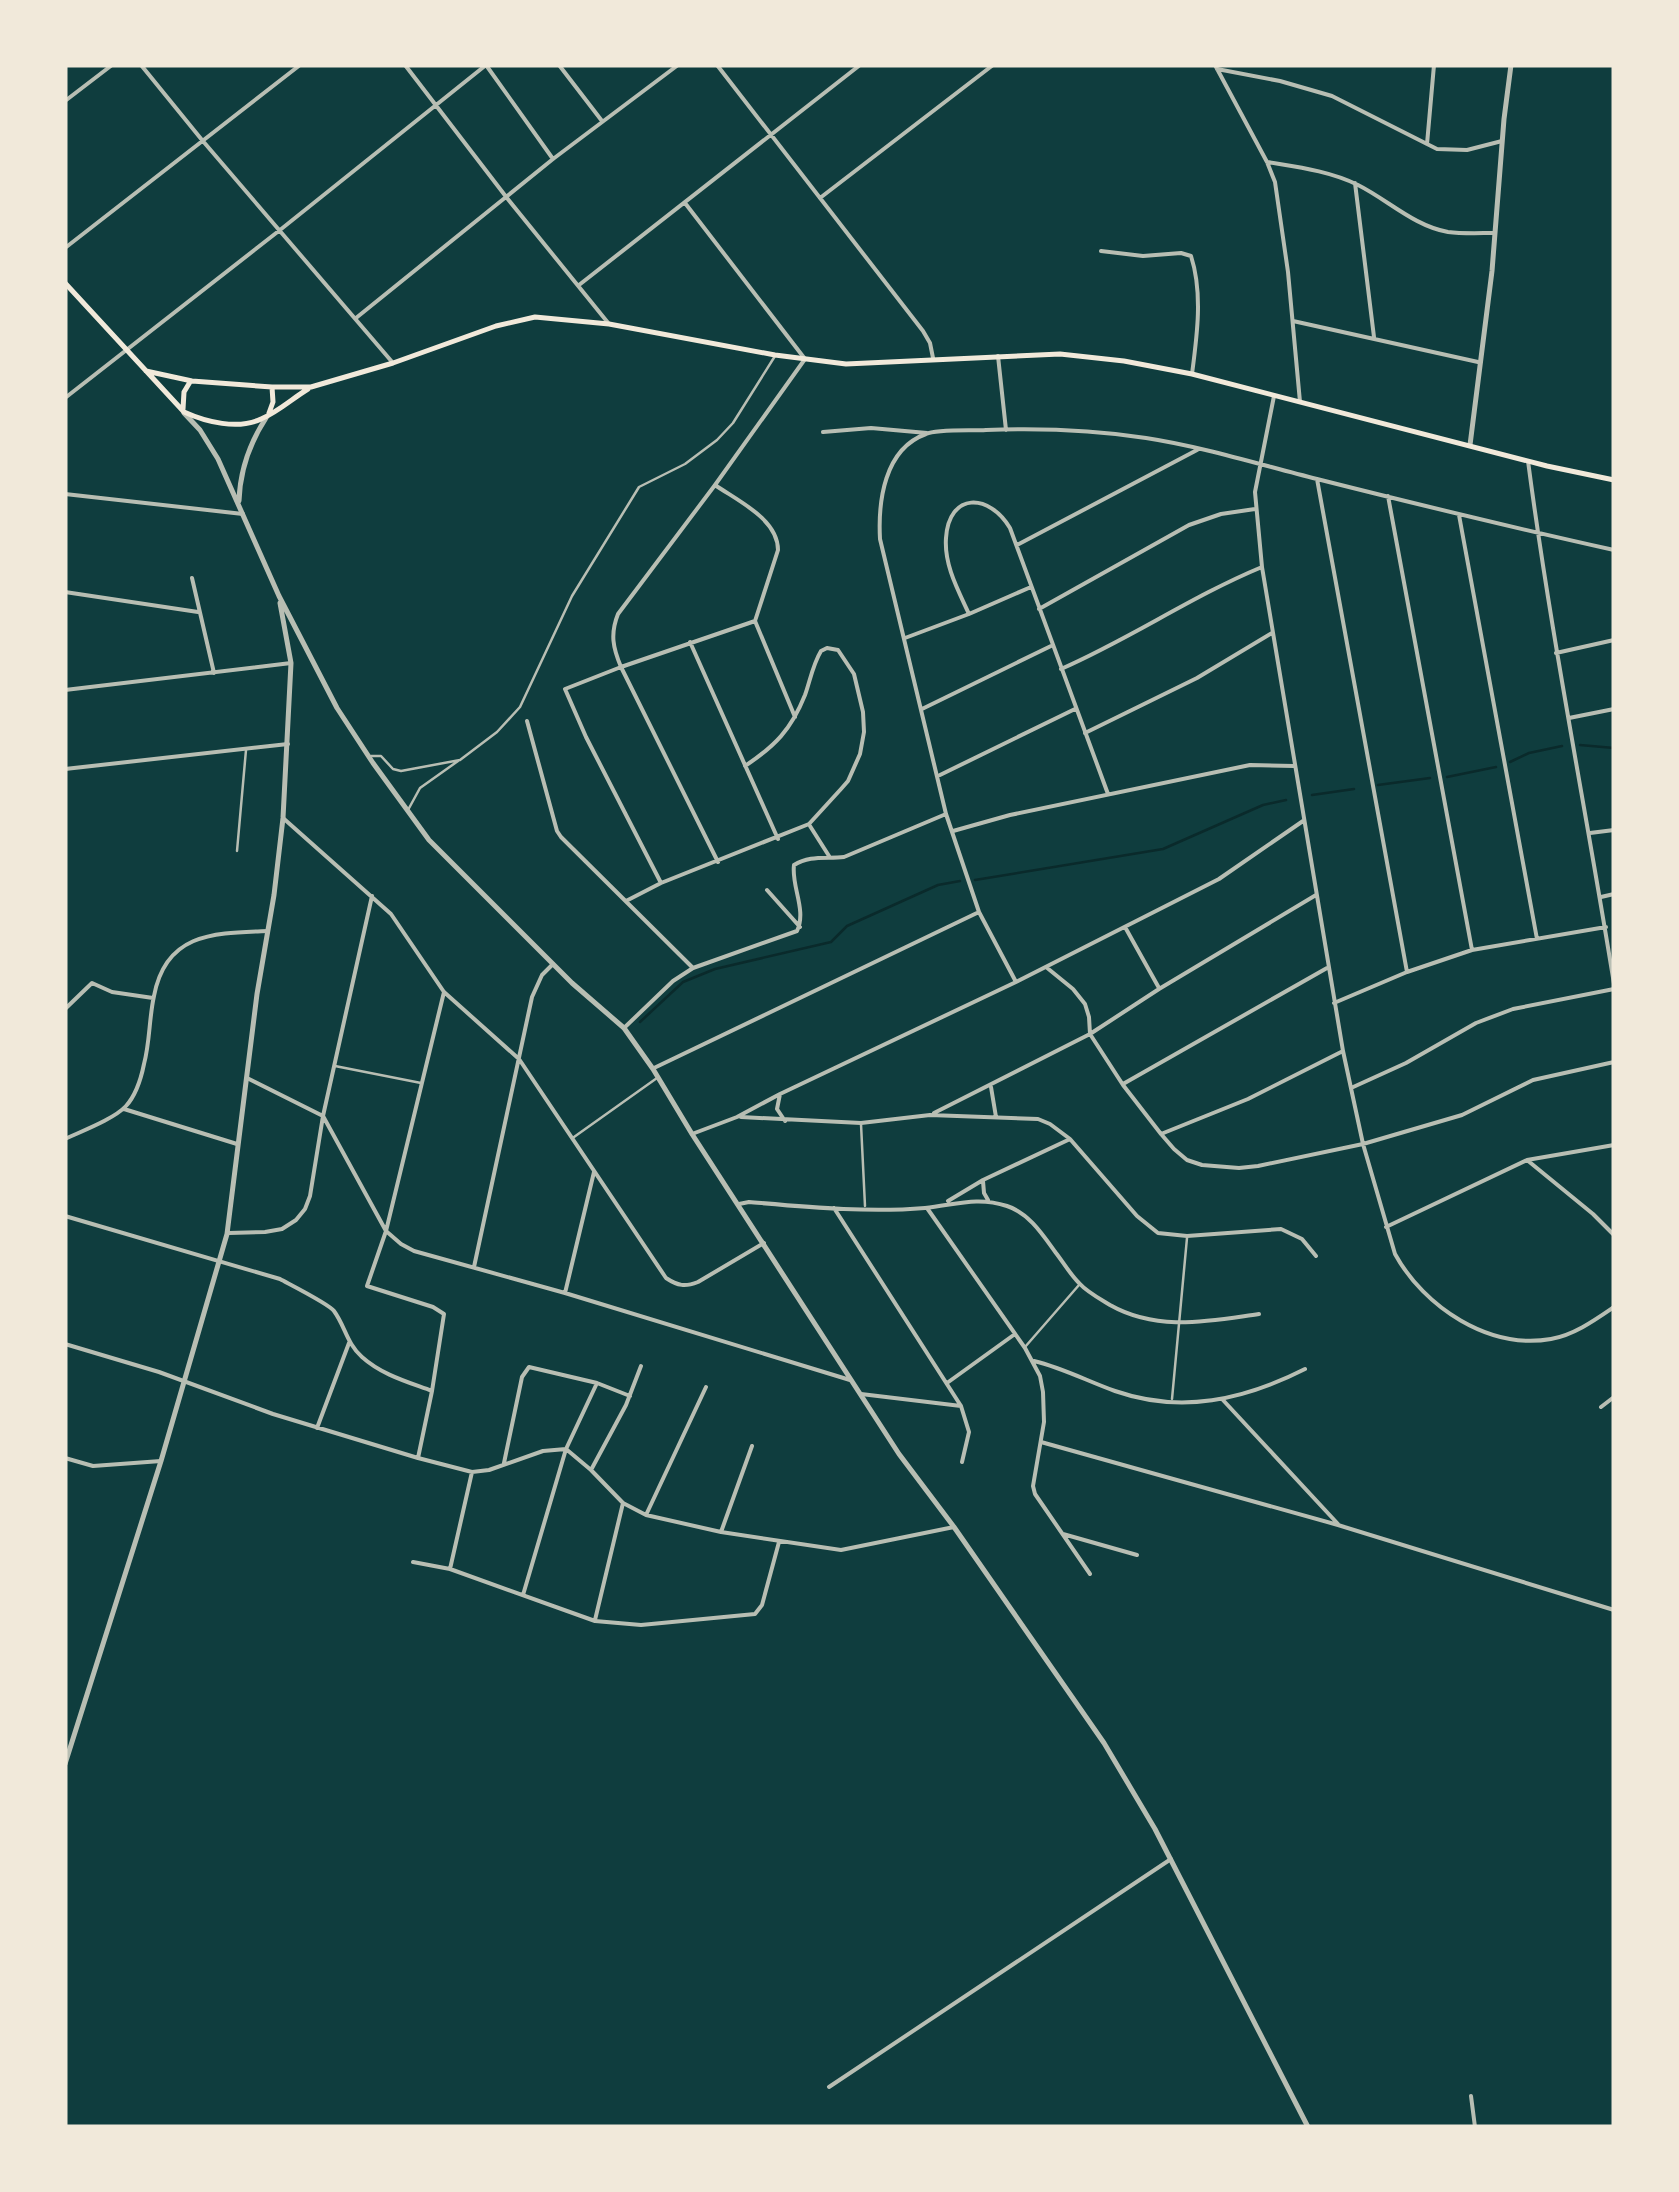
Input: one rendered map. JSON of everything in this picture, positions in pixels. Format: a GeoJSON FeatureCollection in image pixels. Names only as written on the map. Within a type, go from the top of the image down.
{"type":"FeatureCollection","features":[{"type":"Feature","properties":{"kind":"main road"},"geometry":{"type":"LineString","coordinates":[[65,283],[184,412],[201,420],[248,424],[268,416],[311,387]]}},
{"type":"Feature","properties":{"kind":"main road"},"geometry":{"type":"LineString","coordinates":[[146,370],[192,381],[311,387],[516,320],[548,318],[609,324],[846,364],[1060,354],[1192,374],[1614,480]]}},
{"type":"Feature","properties":{"kind":"main road"},"geometry":{"type":"LineString","coordinates":[[184,412],[183,399],[192,381]]}},
{"type":"Feature","properties":{"kind":"main road"},"geometry":{"type":"LineString","coordinates":[[268,416],[273,402],[272,387]]}},
{"type":"Feature","properties":{"kind":"street"},"geometry":{"type":"LineString","coordinates":[[65,102],[112,65]]}},
{"type":"Feature","properties":{"kind":"street"},"geometry":{"type":"LineString","coordinates":[[141,65],[393,363]]}},
{"type":"Feature","properties":{"kind":"street"},"geometry":{"type":"LineString","coordinates":[[65,248],[300,65]]}},
{"type":"Feature","properties":{"kind":"street"},"geometry":{"type":"LineString","coordinates":[[405,65],[609,324]]}},
{"type":"Feature","properties":{"kind":"street"},"geometry":{"type":"LineString","coordinates":[[65,398],[486,65],[554,159]]}},
{"type":"Feature","properties":{"kind":"street"},"geometry":{"type":"LineString","coordinates":[[559,65],[602,122]]}},
{"type":"Feature","properties":{"kind":"street"},"geometry":{"type":"LineString","coordinates":[[356,318],[678,65]]}},
{"type":"Feature","properties":{"kind":"street"},"geometry":{"type":"LineString","coordinates":[[579,285],[860,65]]}},
{"type":"Feature","properties":{"kind":"street"},"geometry":{"type":"LineString","coordinates":[[820,198],[993,65]]}},
{"type":"Feature","properties":{"kind":"street"},"geometry":{"type":"LineString","coordinates":[[1427,144],[1434,65]]}},
{"type":"Feature","properties":{"kind":"street"},"geometry":{"type":"LineString","coordinates":[[1470,445],[1511,65]]}},
{"type":"Feature","properties":{"kind":"street"},"geometry":{"type":"LineString","coordinates":[[720,66],[922,331],[933,359]]}},
{"type":"Feature","properties":{"kind":"street"},"geometry":{"type":"LineString","coordinates":[[1216,67],[1332,96],[1427,144],[1451,151],[1502,141]]}},
{"type":"Feature","properties":{"kind":"street"},"geometry":{"type":"LineString","coordinates":[[1216,67],[1267,162],[1280,203],[1300,402]]}},
{"type":"Feature","properties":{"kind":"street"},"geometry":{"type":"LineString","coordinates":[[1267,162],[1356,183],[1434,228],[1495,233]]}},
{"type":"Feature","properties":{"kind":"street"},"geometry":{"type":"LineString","coordinates":[[1356,183],[1374,337]]}},
{"type":"Feature","properties":{"kind":"street"},"geometry":{"type":"LineString","coordinates":[[684,203],[805,359],[618,614],[612,634],[621,667],[718,862]]}},
{"type":"Feature","properties":{"kind":"street"},"geometry":{"type":"LineString","coordinates":[[1101,251],[1190,256],[1198,315],[1192,374]]}},
{"type":"Feature","properties":{"kind":"street"},"geometry":{"type":"LineString","coordinates":[[1293,321],[1480,363]]}},
{"type":"Feature","properties":{"kind":"street"},"geometry":{"type":"LineString","coordinates":[[998,356],[1006,430]]}},
{"type":"Feature","properties":{"kind":"street"},"geometry":{"type":"LineString","coordinates":[[1274,396],[1255,492],[1262,567],[1342,1051],[1395,1254],[1431,1298],[1475,1329],[1515,1339],[1552,1339],[1571,1334],[1614,1307]]}},
{"type":"Feature","properties":{"kind":"street"},"geometry":{"type":"LineString","coordinates":[[184,412],[209,444],[279,596],[368,756],[430,840],[553,964],[624,1028],[899,1454],[1104,1742],[1171,1859],[1308,2127]]}},
{"type":"Feature","properties":{"kind":"street"},"geometry":{"type":"LineString","coordinates":[[239,504],[242,470],[256,432],[268,416]]}},
{"type":"Feature","properties":{"kind":"street"},"geometry":{"type":"LineString","coordinates":[[823,432],[871,428],[927,433],[1063,430],[1147,438],[1614,550]]}},
{"type":"Feature","properties":{"kind":"street"},"geometry":{"type":"LineString","coordinates":[[927,433],[900,454],[889,472],[878,512],[880,538],[946,814],[978,912],[1016,982]]}},
{"type":"Feature","properties":{"kind":"street"},"geometry":{"type":"LineString","coordinates":[[1016,545],[1197,450]]}},
{"type":"Feature","properties":{"kind":"street"},"geometry":{"type":"LineString","coordinates":[[1350,1088],[1406,1063],[1476,1022],[1513,1009],[1614,987],[1556,653],[1528,460]]}},
{"type":"Feature","properties":{"kind":"street"},"geometry":{"type":"LineString","coordinates":[[1317,479],[1407,972]]}},
{"type":"Feature","properties":{"kind":"street"},"geometry":{"type":"LineString","coordinates":[[715,485],[765,521],[778,538],[778,550],[755,621],[795,717]]}},
{"type":"Feature","properties":{"kind":"street"},"geometry":{"type":"LineString","coordinates":[[65,494],[243,514]]}},
{"type":"Feature","properties":{"kind":"street"},"geometry":{"type":"LineString","coordinates":[[1388,496],[1472,950]]}},
{"type":"Feature","properties":{"kind":"street"},"geometry":{"type":"LineString","coordinates":[[969,614],[950,572],[946,536],[957,509],[983,502],[1004,518],[1016,545],[1108,794]]}},
{"type":"Feature","properties":{"kind":"street"},"geometry":{"type":"LineString","coordinates":[[1038,609],[1189,525],[1255,508]]}},
{"type":"Feature","properties":{"kind":"street"},"geometry":{"type":"LineString","coordinates":[[1458,515],[1537,939]]}},
{"type":"Feature","properties":{"kind":"street"},"geometry":{"type":"LineString","coordinates":[[1061,669],[1262,567]]}},
{"type":"Feature","properties":{"kind":"street"},"geometry":{"type":"LineString","coordinates":[[192,578],[214,673]]}},
{"type":"Feature","properties":{"kind":"street"},"geometry":{"type":"LineString","coordinates":[[905,638],[1031,587]]}},
{"type":"Feature","properties":{"kind":"street"},"geometry":{"type":"LineString","coordinates":[[65,592],[198,612]]}},
{"type":"Feature","properties":{"kind":"street"},"geometry":{"type":"LineString","coordinates":[[65,1763],[161,1461],[227,1234],[283,818],[291,663],[279,596]]}},
{"type":"Feature","properties":{"kind":"street"},"geometry":{"type":"LineString","coordinates":[[662,883],[565,690],[755,621]]}},
{"type":"Feature","properties":{"kind":"street"},"geometry":{"type":"LineString","coordinates":[[1084,733],[1197,678],[1272,633]]}},
{"type":"Feature","properties":{"kind":"street"},"geometry":{"type":"LineString","coordinates":[[1556,653],[1614,640]]}},
{"type":"Feature","properties":{"kind":"street"},"geometry":{"type":"LineString","coordinates":[[690,642],[778,839]]}},
{"type":"Feature","properties":{"kind":"street"},"geometry":{"type":"LineString","coordinates":[[922,708],[1052,646]]}},
{"type":"Feature","properties":{"kind":"street"},"geometry":{"type":"LineString","coordinates":[[626,901],[810,824],[848,780],[860,754],[863,712],[854,674],[838,650],[821,650],[795,717],[782,738],[744,766]]}},
{"type":"Feature","properties":{"kind":"street"},"geometry":{"type":"LineString","coordinates":[[65,690],[291,663]]}},
{"type":"Feature","properties":{"kind":"street"},"geometry":{"type":"LineString","coordinates":[[939,776],[1075,709]]}},
{"type":"Feature","properties":{"kind":"street"},"geometry":{"type":"LineString","coordinates":[[1569,718],[1614,709]]}},
{"type":"Feature","properties":{"kind":"street"},"geometry":{"type":"LineString","coordinates":[[527,721],[557,831],[693,968]]}},
{"type":"Feature","properties":{"kind":"street"},"geometry":{"type":"LineString","coordinates":[[65,769],[288,744]]}},
{"type":"Feature","properties":{"kind":"street"},"geometry":{"type":"LineString","coordinates":[[952,831],[1250,766],[1294,766]]}},
{"type":"Feature","properties":{"kind":"street"},"geometry":{"type":"LineString","coordinates":[[624,1028],[673,980],[693,968],[794,934],[801,919],[792,876],[794,865],[807,859],[844,857],[946,814]]}},
{"type":"Feature","properties":{"kind":"street"},"geometry":{"type":"LineString","coordinates":[[283,818],[390,914],[444,992],[520,1059],[666,1278],[675,1285],[698,1282],[764,1242]]}},
{"type":"Feature","properties":{"kind":"street"},"geometry":{"type":"LineString","coordinates":[[692,1134],[1046,968],[1218,880],[1304,821]]}},
{"type":"Feature","properties":{"kind":"street"},"geometry":{"type":"LineString","coordinates":[[810,824],[829,856]]}},
{"type":"Feature","properties":{"kind":"street"},"geometry":{"type":"LineString","coordinates":[[1590,833],[1614,830]]}},
{"type":"Feature","properties":{"kind":"street"},"geometry":{"type":"LineString","coordinates":[[767,890],[800,927]]}},
{"type":"Feature","properties":{"kind":"street"},"geometry":{"type":"LineString","coordinates":[[1601,897],[1614,894]]}},
{"type":"Feature","properties":{"kind":"street"},"geometry":{"type":"LineString","coordinates":[[930,1115],[1090,1034],[1316,895]]}},
{"type":"Feature","properties":{"kind":"street"},"geometry":{"type":"LineString","coordinates":[[227,1234],[282,1228],[305,1209],[372,896]]}},
{"type":"Feature","properties":{"kind":"street"},"geometry":{"type":"LineString","coordinates":[[653,1069],[978,912]]}},
{"type":"Feature","properties":{"kind":"street"},"geometry":{"type":"LineString","coordinates":[[1125,927],[1159,989]]}},
{"type":"Feature","properties":{"kind":"street"},"geometry":{"type":"LineString","coordinates":[[1334,1002],[1472,950],[1606,927]]}},
{"type":"Feature","properties":{"kind":"street"},"geometry":{"type":"LineString","coordinates":[[65,1138],[124,1109],[135,1093],[149,1042],[153,998],[168,961],[190,942],[220,933],[268,932]]}},
{"type":"Feature","properties":{"kind":"street"},"geometry":{"type":"LineString","coordinates":[[474,1266],[532,997],[542,975],[553,964]]}},
{"type":"Feature","properties":{"kind":"street"},"geometry":{"type":"LineString","coordinates":[[1046,968],[1073,989],[1084,1004],[1090,1034],[1174,1150],[1187,1160],[1217,1168],[1258,1166],[1364,1144],[1462,1114],[1533,1080],[1614,1062]]}},
{"type":"Feature","properties":{"kind":"street"},"geometry":{"type":"LineString","coordinates":[[1123,1084],[1328,968]]}},
{"type":"Feature","properties":{"kind":"street"},"geometry":{"type":"LineString","coordinates":[[65,1009],[92,983],[112,992],[153,998]]}},
{"type":"Feature","properties":{"kind":"street"},"geometry":{"type":"LineString","coordinates":[[418,1458],[444,1314],[367,1286],[386,1231],[444,992]]}},
{"type":"Feature","properties":{"kind":"street"},"geometry":{"type":"LineString","coordinates":[[1161,1134],[1248,1099],[1342,1051]]}},
{"type":"Feature","properties":{"kind":"street"},"geometry":{"type":"LineString","coordinates":[[247,1078],[323,1116],[386,1231],[400,1244],[852,1381]]}},
{"type":"Feature","properties":{"kind":"street"},"geometry":{"type":"LineString","coordinates":[[991,1086],[996,1116]]}},
{"type":"Feature","properties":{"kind":"street"},"geometry":{"type":"LineString","coordinates":[[780,1094],[777,1109],[784,1121]]}},
{"type":"Feature","properties":{"kind":"street"},"geometry":{"type":"LineString","coordinates":[[124,1109],[237,1144]]}},
{"type":"Feature","properties":{"kind":"street"},"geometry":{"type":"LineString","coordinates":[[737,1116],[861,1123],[930,1115],[1038,1119],[1070,1139],[1148,1227],[1158,1233],[1188,1236],[1281,1229],[1302,1239],[1316,1256]]}},
{"type":"Feature","properties":{"kind":"street"},"geometry":{"type":"LineString","coordinates":[[944,1204],[983,1180],[1070,1139]]}},
{"type":"Feature","properties":{"kind":"street"},"geometry":{"type":"LineString","coordinates":[[1386,1227],[1527,1160],[1614,1145]]}},
{"type":"Feature","properties":{"kind":"street"},"geometry":{"type":"LineString","coordinates":[[1527,1160],[1614,1235]]}},
{"type":"Feature","properties":{"kind":"street"},"geometry":{"type":"LineString","coordinates":[[565,1293],[594,1172]]}},
{"type":"Feature","properties":{"kind":"street"},"geometry":{"type":"LineString","coordinates":[[983,1180],[988,1200]]}},
{"type":"Feature","properties":{"kind":"street"},"geometry":{"type":"LineString","coordinates":[[739,1204],[927,1208],[988,1200],[1025,1216],[1080,1284],[1124,1312],[1166,1323],[1259,1314]]}},
{"type":"Feature","properties":{"kind":"street"},"geometry":{"type":"LineString","coordinates":[[834,1208],[961,1406],[969,1432],[962,1462]]}},
{"type":"Feature","properties":{"kind":"street"},"geometry":{"type":"LineString","coordinates":[[927,1208],[1034,1361],[1044,1392],[1035,1494],[1090,1574]]}},
{"type":"Feature","properties":{"kind":"street"},"geometry":{"type":"LineString","coordinates":[[65,1216],[280,1280],[327,1304],[349,1343],[380,1370],[432,1391]]}},
{"type":"Feature","properties":{"kind":"street"},"geometry":{"type":"LineString","coordinates":[[947,1384],[1015,1334]]}},
{"type":"Feature","properties":{"kind":"street"},"geometry":{"type":"LineString","coordinates":[[317,1428],[349,1343]]}},
{"type":"Feature","properties":{"kind":"street"},"geometry":{"type":"LineString","coordinates":[[65,1344],[317,1428],[472,1472],[566,1448],[623,1503],[646,1515],[721,1532],[841,1550],[954,1527]]}},
{"type":"Feature","properties":{"kind":"street"},"geometry":{"type":"LineString","coordinates":[[1034,1361],[1144,1400],[1171,1404],[1222,1400],[1305,1369]]}},
{"type":"Feature","properties":{"kind":"street"},"geometry":{"type":"LineString","coordinates":[[591,1470],[630,1396],[641,1366]]}},
{"type":"Feature","properties":{"kind":"street"},"geometry":{"type":"LineString","coordinates":[[504,1466],[522,1377],[529,1367],[597,1383],[630,1396]]}},
{"type":"Feature","properties":{"kind":"street"},"geometry":{"type":"LineString","coordinates":[[522,1595],[566,1448],[597,1383]]}},
{"type":"Feature","properties":{"kind":"street"},"geometry":{"type":"LineString","coordinates":[[646,1515],[706,1387]]}},
{"type":"Feature","properties":{"kind":"street"},"geometry":{"type":"LineString","coordinates":[[861,1394],[961,1406]]}},
{"type":"Feature","properties":{"kind":"street"},"geometry":{"type":"LineString","coordinates":[[1601,1407],[1614,1397]]}},
{"type":"Feature","properties":{"kind":"street"},"geometry":{"type":"LineString","coordinates":[[1222,1400],[1338,1524]]}},
{"type":"Feature","properties":{"kind":"street"},"geometry":{"type":"LineString","coordinates":[[1042,1442],[1338,1524],[1614,1610]]}},
{"type":"Feature","properties":{"kind":"street"},"geometry":{"type":"LineString","coordinates":[[721,1532],[752,1446]]}},
{"type":"Feature","properties":{"kind":"street"},"geometry":{"type":"LineString","coordinates":[[65,1458],[93,1466],[161,1461]]}},
{"type":"Feature","properties":{"kind":"street"},"geometry":{"type":"LineString","coordinates":[[450,1569],[472,1472]]}},
{"type":"Feature","properties":{"kind":"street"},"geometry":{"type":"LineString","coordinates":[[594,1621],[623,1503]]}},
{"type":"Feature","properties":{"kind":"street"},"geometry":{"type":"LineString","coordinates":[[1063,1534],[1136,1555]]}},
{"type":"Feature","properties":{"kind":"street"},"geometry":{"type":"LineString","coordinates":[[412,1562],[450,1569],[594,1621],[641,1625],[755,1614],[762,1605],[779,1540]]}},
{"type":"Feature","properties":{"kind":"street"},"geometry":{"type":"LineString","coordinates":[[828,2087],[1171,1859]]}},
{"type":"Feature","properties":{"kind":"street"},"geometry":{"type":"LineString","coordinates":[[1471,2096],[1475,2127]]}},
{"type":"Feature","properties":{"kind":"lane"},"geometry":{"type":"LineString","coordinates":[[408,810],[420,788],[493,736],[523,703],[572,596],[639,487],[685,464],[716,440],[733,423],[776,355]]}},
{"type":"Feature","properties":{"kind":"lane"},"geometry":{"type":"LineString","coordinates":[[237,851],[246,748]]}},
{"type":"Feature","properties":{"kind":"lane"},"geometry":{"type":"LineString","coordinates":[[368,756],[381,756],[400,771],[460,760]]}},
{"type":"Feature","properties":{"kind":"lane"},"geometry":{"type":"LineString","coordinates":[[334,1066],[423,1084]]}},
{"type":"Feature","properties":{"kind":"lane"},"geometry":{"type":"LineString","coordinates":[[572,1138],[658,1077]]}},
{"type":"Feature","properties":{"kind":"lane"},"geometry":{"type":"LineString","coordinates":[[861,1123],[865,1208]]}},
{"type":"Feature","properties":{"kind":"lane"},"geometry":{"type":"LineString","coordinates":[[1171,1404],[1188,1236]]}},
{"type":"Feature","properties":{"kind":"lane"},"geometry":{"type":"LineString","coordinates":[[1025,1348],[1080,1284]]}},
{"type":"Feature","properties":{"kind":"waterway"},"geometry":{"type":"LineString","coordinates":[[1580,745],[1614,748]]}},
{"type":"Feature","properties":{"kind":"waterway"},"geometry":{"type":"LineString","coordinates":[[1510,762],[1529,753],[1562,746]]}},
{"type":"Feature","properties":{"kind":"waterway"},"geometry":{"type":"LineString","coordinates":[[1447,777],[1496,767]]}},
{"type":"Feature","properties":{"kind":"waterway"},"geometry":{"type":"LineString","coordinates":[[1378,785],[1430,778]]}},
{"type":"Feature","properties":{"kind":"waterway"},"geometry":{"type":"LineString","coordinates":[[1312,795],[1354,789]]}},
{"type":"Feature","properties":{"kind":"waterway"},"geometry":{"type":"LineString","coordinates":[[975,880],[1163,849],[1263,805],[1286,800]]}},
{"type":"Feature","properties":{"kind":"waterway"},"geometry":{"type":"LineString","coordinates":[[640,1022],[683,982],[715,969],[831,942],[847,926],[938,885],[960,881]]}}]}
